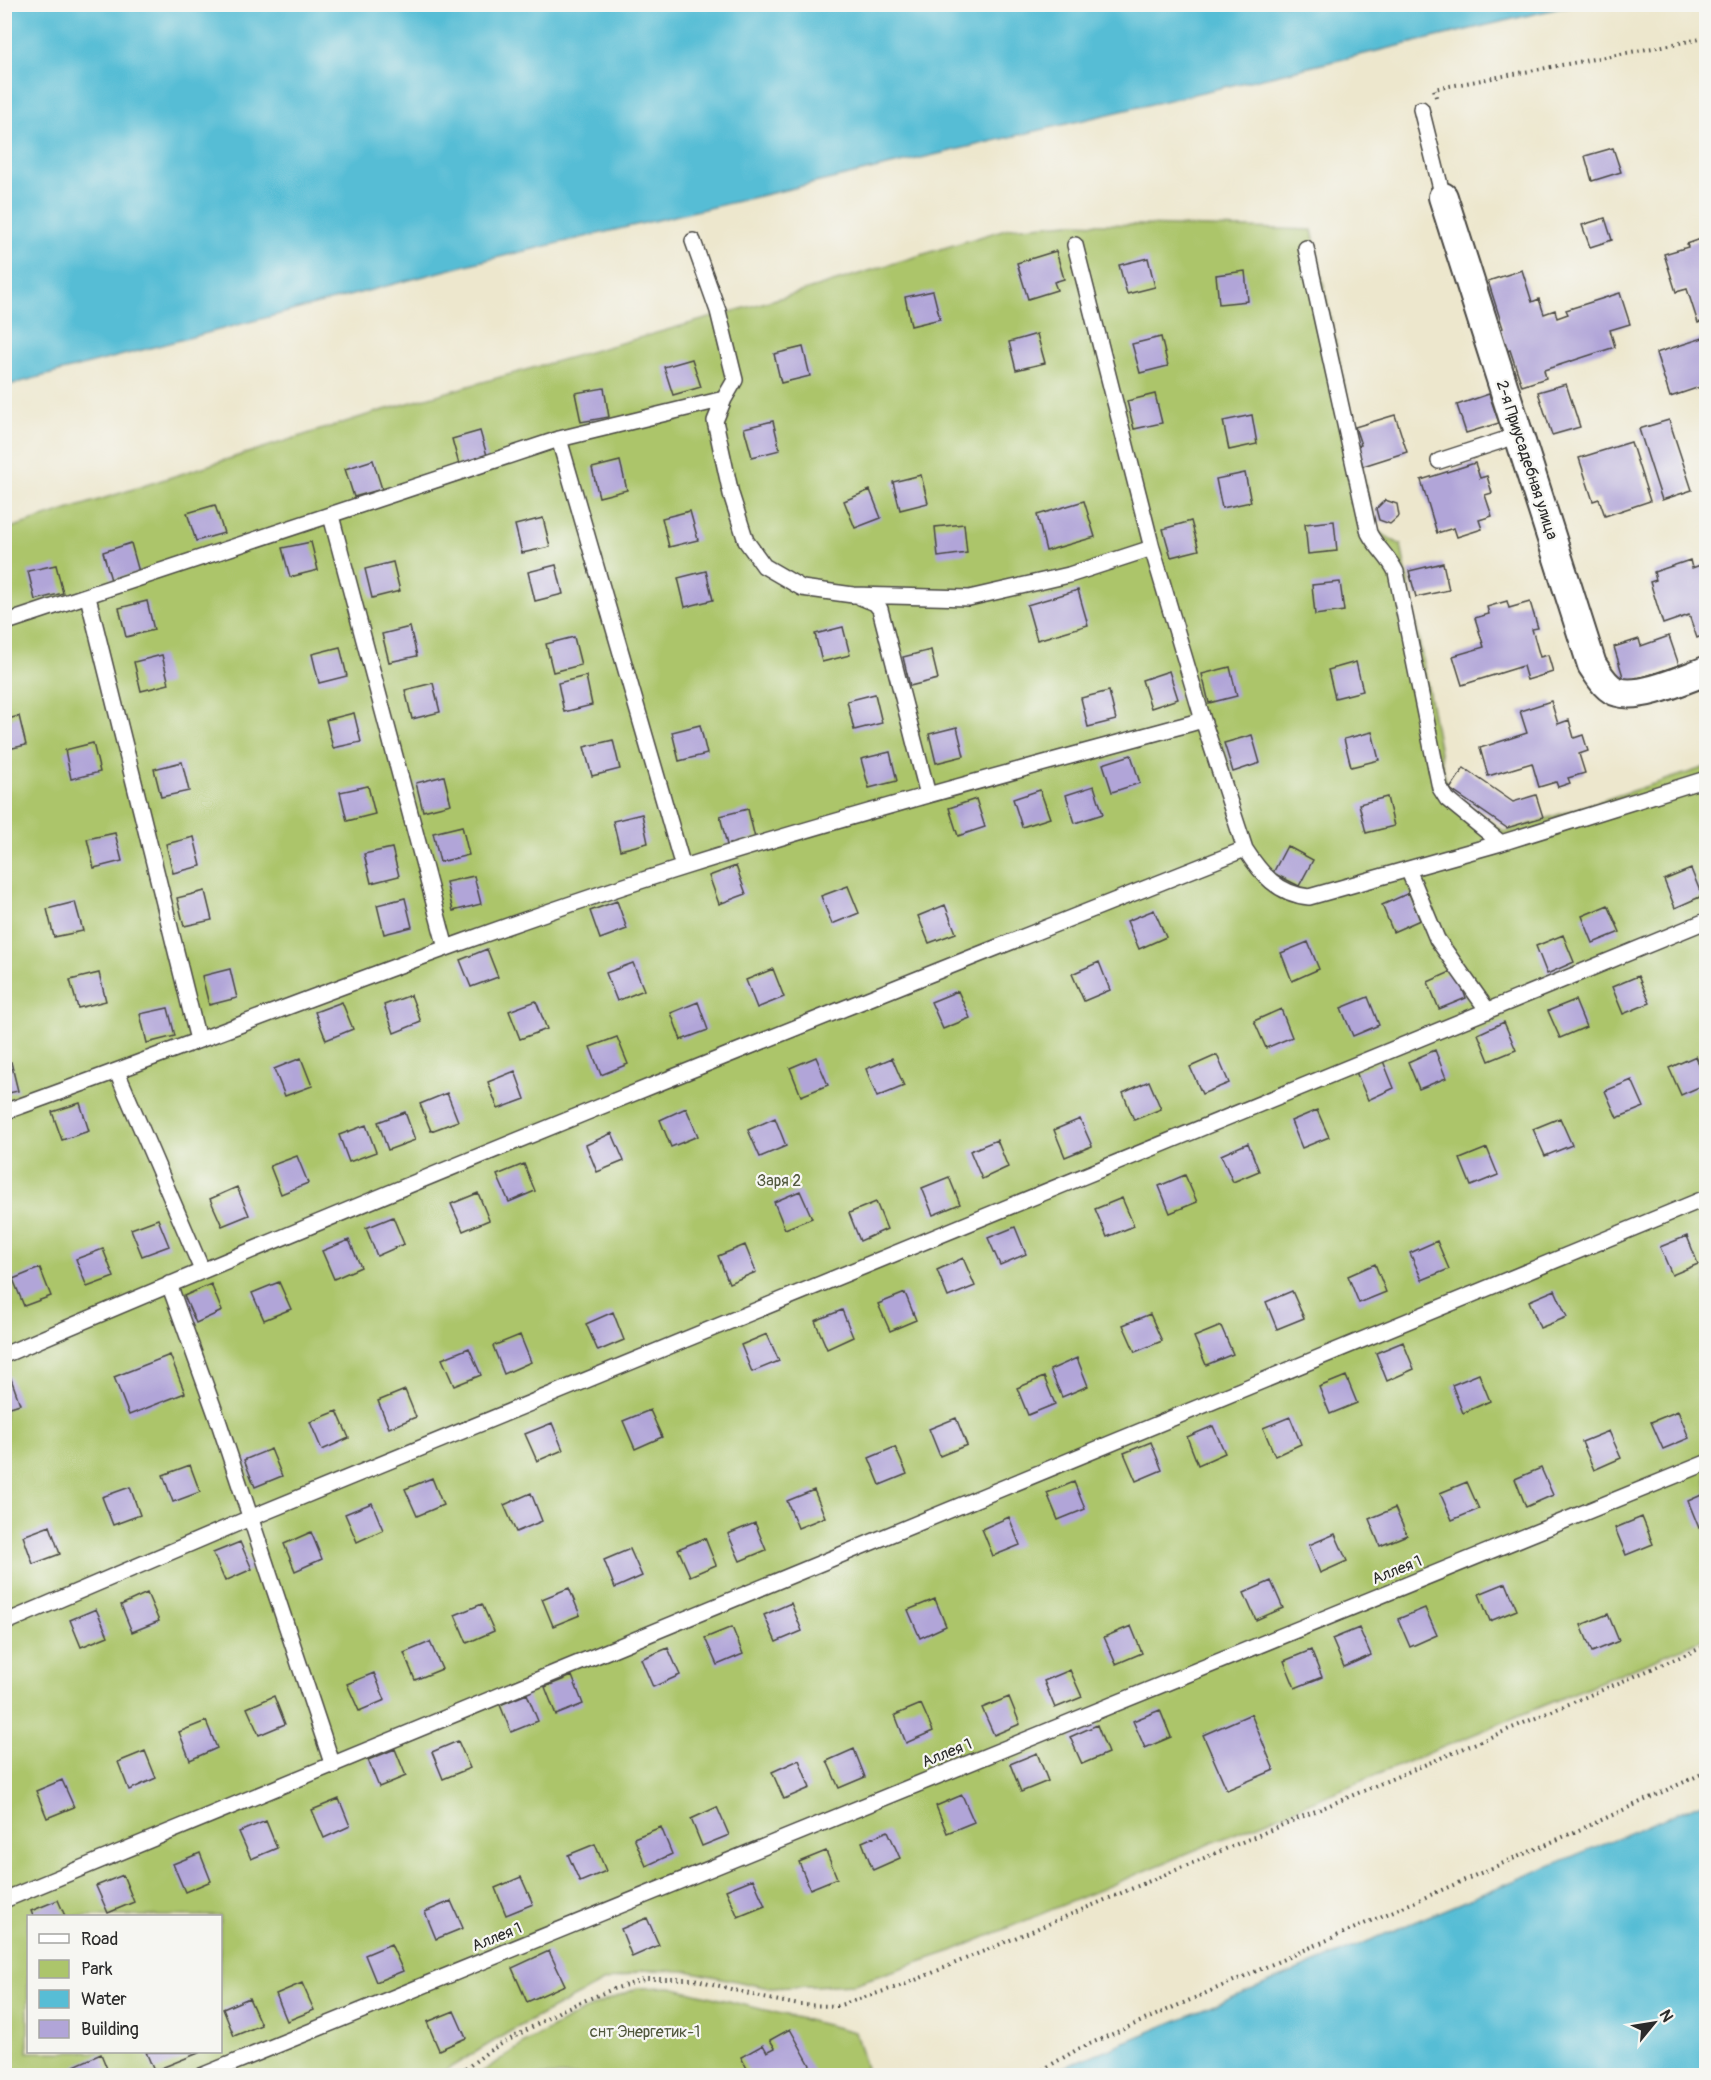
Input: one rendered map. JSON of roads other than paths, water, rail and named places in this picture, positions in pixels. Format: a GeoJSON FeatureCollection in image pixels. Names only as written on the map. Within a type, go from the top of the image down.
{"type":"FeatureCollection","features":[{"type":"Feature","properties":{"kind":"street","name":"2-я Приусадебная улица"},"geometry":{"type":"LineString","coordinates":[[1443,197],[1592,665],[1604,682],[1618,692],[1640,693],[1707,671]]}},
{"type":"Feature","properties":{"kind":"lane"},"geometry":{"type":"LineString","coordinates":[[1421,109],[1443,197]]}},
{"type":"Feature","properties":{"kind":"lane"},"geometry":{"type":"LineString","coordinates":[[693,241],[718,311],[735,380],[715,421],[731,494],[746,541],[764,566],[802,588],[869,599],[880,609],[928,795]]}},
{"type":"Feature","properties":{"kind":"lane"},"geometry":{"type":"LineString","coordinates":[[1075,245],[1152,548],[1203,720],[1245,849],[1268,880],[1296,896],[1309,897],[1501,843],[1707,778]]}},
{"type":"Feature","properties":{"kind":"lane"},"geometry":{"type":"LineString","coordinates":[[1306,248],[1369,532],[1391,561],[1396,572],[1440,788],[1447,799],[1501,843]]}},
{"type":"Feature","properties":{"kind":"lane"},"geometry":{"type":"LineString","coordinates":[[4,623],[559,439],[724,399]]}},
{"type":"Feature","properties":{"kind":"lane"},"geometry":{"type":"LineString","coordinates":[[1439,461],[1519,435]]}},
{"type":"Feature","properties":{"kind":"lane"},"geometry":{"type":"LineString","coordinates":[[559,439],[683,867]]}},
{"type":"Feature","properties":{"kind":"lane"},"geometry":{"type":"LineString","coordinates":[[331,516],[446,948]]}},
{"type":"Feature","properties":{"kind":"lane"},"geometry":{"type":"LineString","coordinates":[[853,595],[969,598],[1069,575],[1152,548]]}},
{"type":"Feature","properties":{"kind":"lane"},"geometry":{"type":"LineString","coordinates":[[88,597],[198,1040]]}},
{"type":"Feature","properties":{"kind":"lane"},"geometry":{"type":"LineString","coordinates":[[4,1112],[117,1072],[446,948],[683,867],[928,795],[1203,720]]}},
{"type":"Feature","properties":{"kind":"lane"},"geometry":{"type":"LineString","coordinates":[[4,1355],[202,1270],[718,1057],[1245,849]]}},
{"type":"Feature","properties":{"kind":"lane"},"geometry":{"type":"LineString","coordinates":[[1408,869],[1437,939],[1488,1011]]}},
{"type":"Feature","properties":{"kind":"lane"},"geometry":{"type":"LineString","coordinates":[[4,1623],[250,1518],[1707,921]]}},
{"type":"Feature","properties":{"kind":"lane"},"geometry":{"type":"LineString","coordinates":[[117,1072],[202,1270]]}},
{"type":"Feature","properties":{"kind":"lane"},"geometry":{"type":"LineString","coordinates":[[4,1900],[1707,1198]]}},
{"type":"Feature","properties":{"kind":"lane"},"geometry":{"type":"LineString","coordinates":[[169,1284],[219,1423],[333,1766]]}},
{"type":"Feature","properties":{"kind":"lane","name":"Аллея 1"},"geometry":{"type":"LineString","coordinates":[[201,2076],[1707,1463]]}},
{"type":"Feature","properties":{"kind":"water"},"geometry":{"type":"Polygon","coordinates":[[[5,4],[1573,5],[474,263],[5,386],[5,4]]]}},
{"type":"Feature","properties":{"kind":"water"},"geometry":{"type":"Polygon","coordinates":[[[1706,1801],[1706,2075],[1051,2075],[1055,2071],[1706,1801]]]}},
{"type":"Feature","properties":{"kind":"park label","name":"Заря 2"},"geometry":{"type":"Point","coordinates":[779,1181]}},
{"type":"Feature","properties":{"kind":"park label","name":"снт Энергетик-1"},"geometry":{"type":"Point","coordinates":[645,2032]}}]}
